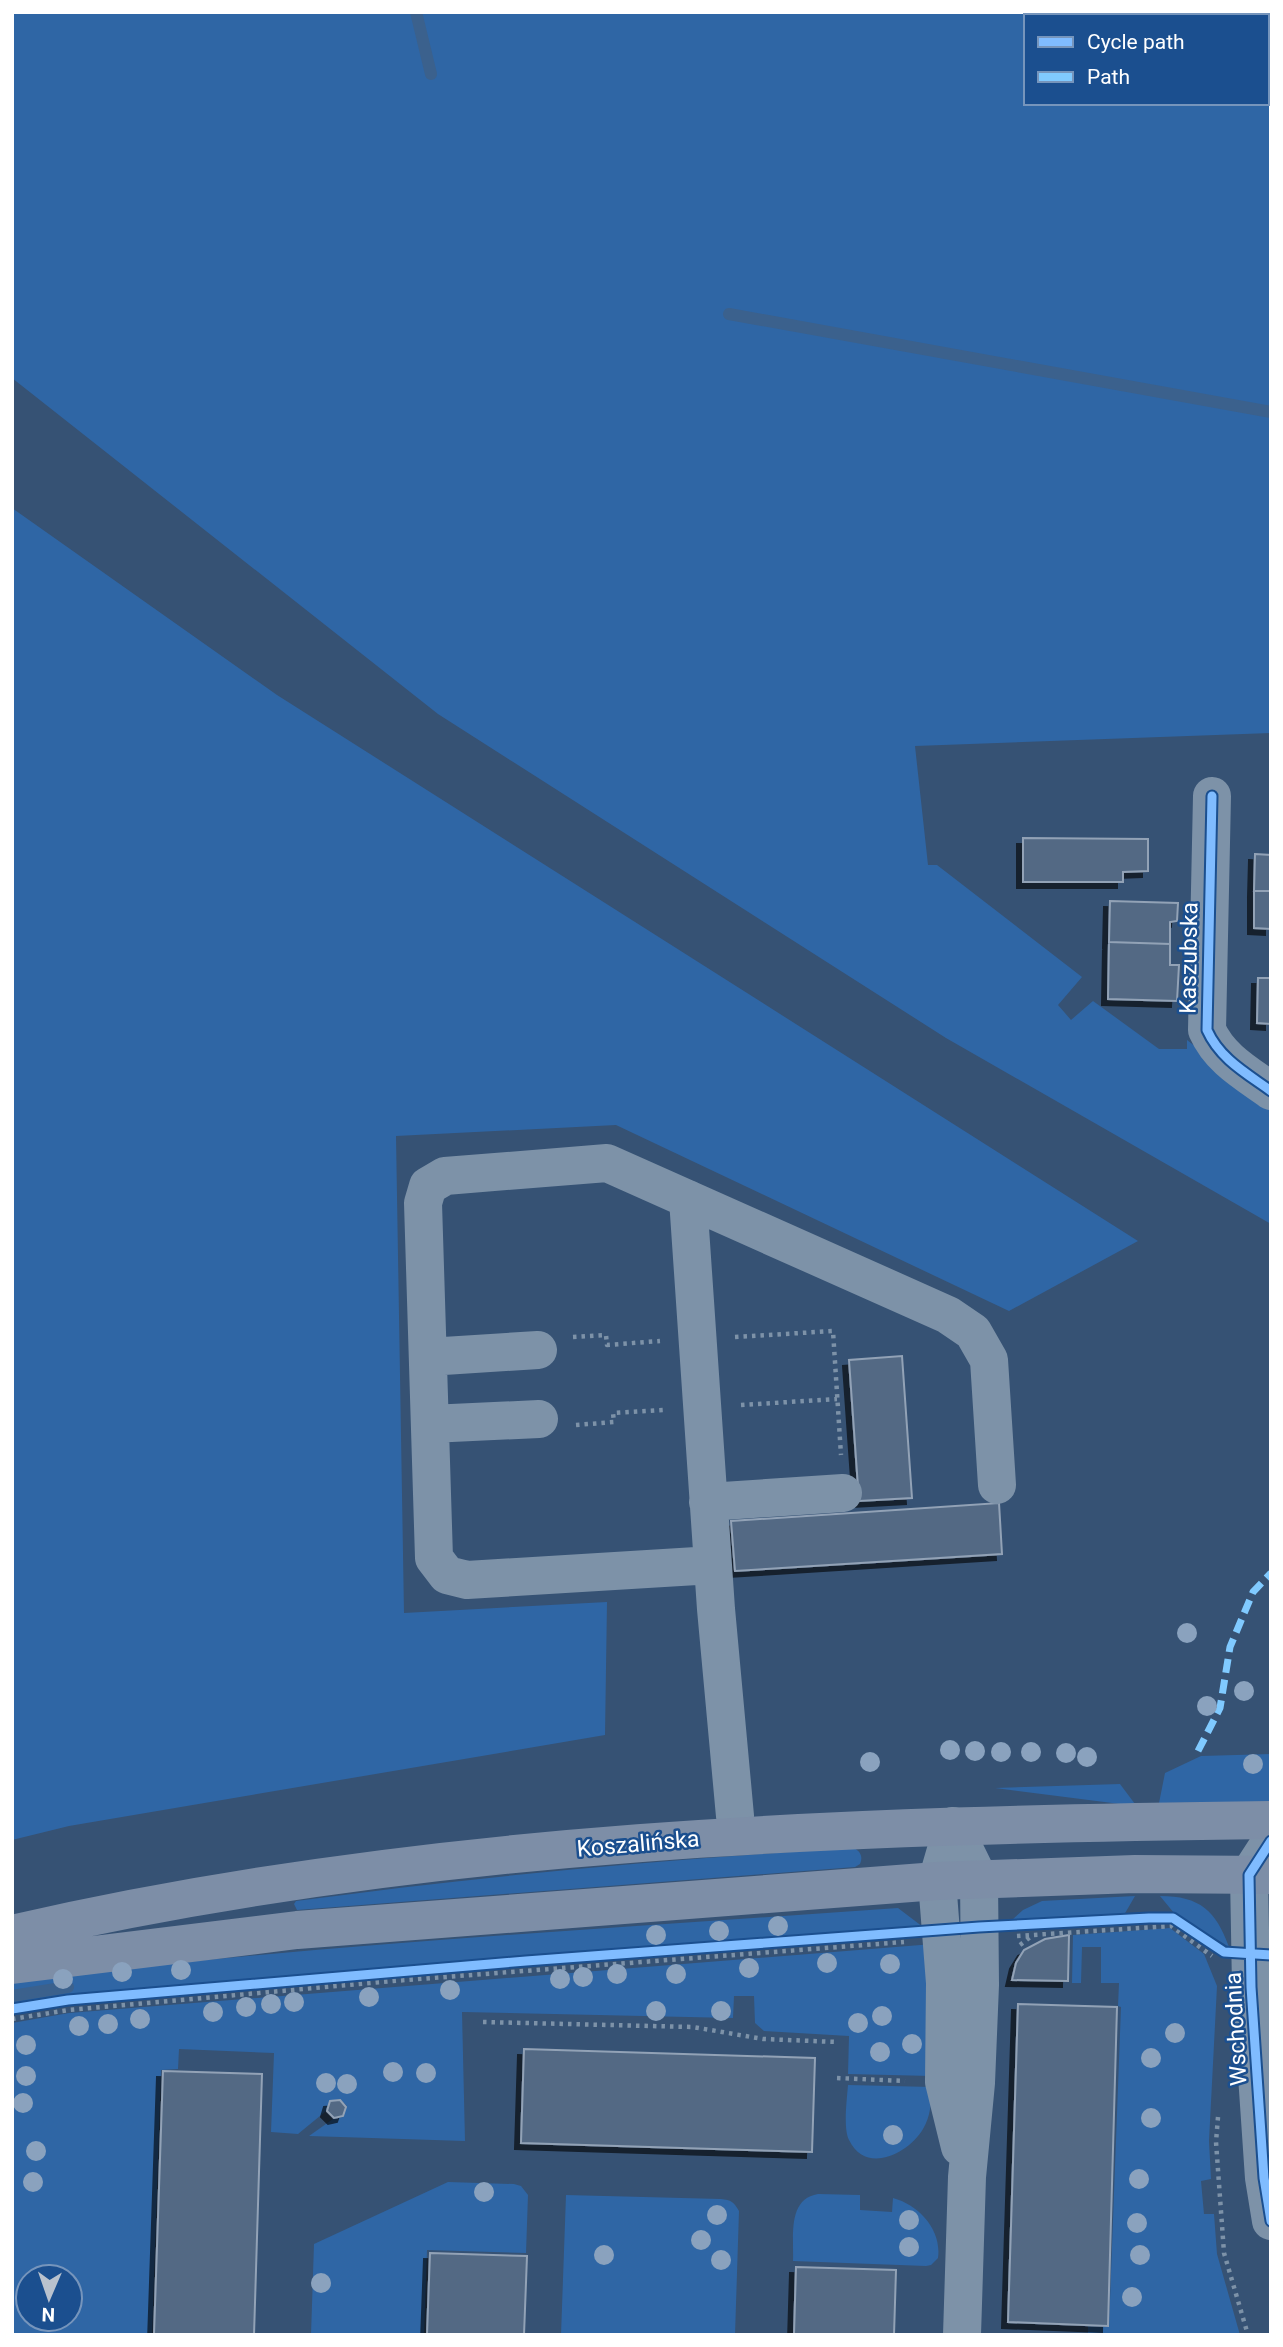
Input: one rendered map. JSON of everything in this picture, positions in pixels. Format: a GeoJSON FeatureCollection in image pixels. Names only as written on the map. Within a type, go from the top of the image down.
{"type":"FeatureCollection","features":[{"type":"Feature","properties":{"kind":"main road","name":"Koszalińska"},"geometry":{"type":"LineString","coordinates":[[12,1934],[138,1907],[294,1882],[426,1864],[736,1835],[953,1826],[1271,1820]]}},
{"type":"Feature","properties":{"kind":"main road"},"geometry":{"type":"LineString","coordinates":[[12,1965],[298,1930],[937,1881],[1135,1874],[1260,1875]]}},
{"type":"Feature","properties":{"kind":"street","name":"Kaszubska"},"geometry":{"type":"LineString","coordinates":[[1212,796],[1207,1030],[1214,1045],[1225,1057],[1271,1091]]}},
{"type":"Feature","properties":{"kind":"street"},"geometry":{"type":"LineString","coordinates":[[713,1565],[467,1580],[447,1574],[434,1559],[423,1203],[428,1186],[445,1176],[607,1163],[948,1315],[973,1332],[989,1360],[997,1485]]}},
{"type":"Feature","properties":{"kind":"street"},"geometry":{"type":"LineString","coordinates":[[688,1199],[708,1502],[735,1816]]}},
{"type":"Feature","properties":{"kind":"street"},"geometry":{"type":"LineString","coordinates":[[428,1357],[538,1350]]}},
{"type":"Feature","properties":{"kind":"street"},"geometry":{"type":"LineString","coordinates":[[430,1424],[540,1419]]}},
{"type":"Feature","properties":{"kind":"street"},"geometry":{"type":"LineString","coordinates":[[708,1502],[843,1493]]}},
{"type":"Feature","properties":{"kind":"street"},"geometry":{"type":"LineString","coordinates":[[953,1826],[979,1879],[995,1932],[963,1984]]}},
{"type":"Feature","properties":{"kind":"street"},"geometry":{"type":"LineString","coordinates":[[953,1826],[937,1881],[929,1936],[963,1984],[976,2084],[967,2177],[962,2335]]}},
{"type":"Feature","properties":{"kind":"street"},"geometry":{"type":"LineString","coordinates":[[1260,1875],[1271,1841]]}},
{"type":"Feature","properties":{"kind":"street","name":"Wschodnia"},"geometry":{"type":"LineString","coordinates":[[1260,1875],[1234,1959],[1251,1987],[1263,2164],[1271,2221]]}},
{"type":"Feature","properties":{"kind":"path"},"geometry":{"type":"LineString","coordinates":[[995,1932],[1173,1917],[1234,1959]]}},
{"type":"Feature","properties":{"kind":"path"},"geometry":{"type":"LineString","coordinates":[[995,1932],[1149,1924],[1171,1926],[1211,1954],[1234,1959]]}},
{"type":"Feature","properties":{"kind":"path"},"geometry":{"type":"LineString","coordinates":[[12,2009],[68,2000],[379,1973],[929,1936]]}},
{"type":"Feature","properties":{"kind":"path"},"geometry":{"type":"LineString","coordinates":[[12,2019],[69,2010],[929,1936]]}},
{"type":"Feature","properties":{"kind":"path"},"geometry":{"type":"LineString","coordinates":[[483,2022],[693,2028],[763,2039],[837,2042]]}},
{"type":"Feature","properties":{"kind":"shaded area"},"geometry":{"type":"Polygon","coordinates":[[[12,12],[1271,12],[1271,733],[915,746],[928,865],[937,865],[1082,977],[1058,1005],[1071,1020],[1093,1001],[1159,1049],[1187,1049],[1187,1040],[1271,1105],[1271,1224],[946,1038],[438,714],[12,378],[12,12]]]}},
{"type":"Feature","properties":{"kind":"shaded area"},"geometry":{"type":"Polygon","coordinates":[[[12,508],[277,695],[1138,1241],[1009,1311],[616,1125],[396,1136],[404,1613],[607,1602],[605,1735],[69,1826],[12,1840],[12,508]]]}},
{"type":"Feature","properties":{"kind":"shaded area"},"geometry":{"type":"Polygon","coordinates":[[[1271,1754],[1271,1802],[1159,1803],[1165,1773],[1201,1756],[1271,1754]]]}},
{"type":"Feature","properties":{"kind":"shaded area"},"geometry":{"type":"Polygon","coordinates":[[[1120,1784],[1135,1804],[995,1788],[1120,1784]]]}},
{"type":"Feature","properties":{"kind":"shaded area"},"geometry":{"type":"Polygon","coordinates":[[[854,1848],[861,1857],[860,1864],[855,1867],[297,1910],[294,1904],[296,1901],[505,1876],[714,1857],[854,1848]]]}},
{"type":"Feature","properties":{"kind":"shaded area"},"geometry":{"type":"Polygon","coordinates":[[[1135,1896],[1124,1915],[1012,1920],[1023,1910],[1042,1901],[1135,1896]]]}},
{"type":"Feature","properties":{"kind":"shaded area"},"geometry":{"type":"Polygon","coordinates":[[[1160,1896],[1186,1899],[1205,1908],[1218,1924],[1229,1947],[1174,1913],[1160,1896]]]}},
{"type":"Feature","properties":{"kind":"shaded area"},"geometry":{"type":"Polygon","coordinates":[[[898,1908],[923,1927],[526,1955],[68,1995],[12,2005],[12,1981],[122,1968],[454,1939],[898,1908]]]}},
{"type":"Feature","properties":{"kind":"shaded area"},"geometry":{"type":"Polygon","coordinates":[[[1170,1928],[1204,1954],[1217,1986],[1209,2141],[1211,2179],[1201,2181],[1204,2214],[1214,2214],[1217,2254],[1240,2335],[1088,2335],[1088,2326],[1109,2327],[1121,2007],[1118,2006],[1119,1983],[1101,1983],[1101,1947],[1082,1947],[1081,1983],[1072,1983],[1073,1935],[1170,1928]]]}},
{"type":"Feature","properties":{"kind":"shaded area"},"geometry":{"type":"Polygon","coordinates":[[[933,1944],[932,2076],[848,2074],[849,2036],[764,2031],[755,2023],[754,1996],[734,1996],[733,2018],[462,2012],[465,2141],[309,2136],[333,2119],[343,2117],[347,2106],[340,2099],[330,2101],[326,2111],[298,2134],[271,2132],[274,2053],[179,2049],[178,2069],[161,2070],[152,2335],[12,2335],[12,2023],[69,2013],[933,1944]]]}},
{"type":"Feature","properties":{"kind":"shaded area"},"geometry":{"type":"Polygon","coordinates":[[[848,2085],[932,2087],[926,2124],[908,2146],[897,2153],[887,2157],[866,2157],[856,2151],[847,2135],[848,2085]]]}},
{"type":"Feature","properties":{"kind":"shaded area"},"geometry":{"type":"Polygon","coordinates":[[[448,2182],[521,2186],[528,2195],[526,2253],[427,2250],[424,2335],[311,2335],[314,2244],[448,2182]]]}},
{"type":"Feature","properties":{"kind":"shaded area"},"geometry":{"type":"Polygon","coordinates":[[[818,2194],[860,2195],[860,2210],[892,2212],[893,2198],[903,2201],[927,2220],[936,2238],[938,2258],[926,2266],[793,2261],[793,2231],[797,2211],[808,2197],[818,2194]]]}},
{"type":"Feature","properties":{"kind":"shaded area"},"geometry":{"type":"Polygon","coordinates":[[[566,2195],[721,2199],[734,2204],[739,2211],[735,2335],[561,2335],[566,2195]]]}},
{"type":"Feature","properties":{"kind":"building"},"geometry":{"type":"Polygon","coordinates":[[[1023,838],[1148,839],[1148,871],[1123,872],[1123,882],[1023,882],[1023,838]]]}},
{"type":"Feature","properties":{"kind":"building"},"geometry":{"type":"Polygon","coordinates":[[[1255,854],[1271,855],[1271,891],[1254,891],[1255,854]]]}},
{"type":"Feature","properties":{"kind":"building"},"geometry":{"type":"Polygon","coordinates":[[[1254,891],[1271,891],[1271,929],[1254,928],[1254,891]]]}},
{"type":"Feature","properties":{"kind":"building"},"geometry":{"type":"Polygon","coordinates":[[[1110,901],[1178,903],[1177,921],[1170,922],[1170,944],[1109,942],[1110,901]]]}},
{"type":"Feature","properties":{"kind":"building"},"geometry":{"type":"Polygon","coordinates":[[[1109,942],[1170,944],[1170,965],[1179,965],[1177,1001],[1108,999],[1109,942]]]}},
{"type":"Feature","properties":{"kind":"building"},"geometry":{"type":"Polygon","coordinates":[[[1258,978],[1271,978],[1271,1024],[1257,1023],[1258,978]]]}},
{"type":"Feature","properties":{"kind":"building"},"geometry":{"type":"Polygon","coordinates":[[[902,1356],[912,1498],[859,1501],[849,1360],[902,1356]]]}},
{"type":"Feature","properties":{"kind":"building"},"geometry":{"type":"Polygon","coordinates":[[[999,1503],[1002,1554],[735,1571],[731,1521],[999,1503]]]}},
{"type":"Feature","properties":{"kind":"building"},"geometry":{"type":"Polygon","coordinates":[[[1069,1935],[1068,1981],[1012,1980],[1016,1963],[1024,1950],[1045,1939],[1069,1935]]]}},
{"type":"Feature","properties":{"kind":"building"},"geometry":{"type":"Polygon","coordinates":[[[1018,2004],[1117,2007],[1108,2326],[1008,2322],[1018,2004]]]}},
{"type":"Feature","properties":{"kind":"building"},"geometry":{"type":"Polygon","coordinates":[[[524,2049],[815,2058],[812,2152],[521,2143],[524,2049]]]}},
{"type":"Feature","properties":{"kind":"building"},"geometry":{"type":"Polygon","coordinates":[[[163,2071],[262,2074],[254,2335],[154,2335],[163,2071]]]}},
{"type":"Feature","properties":{"kind":"building"},"geometry":{"type":"Polygon","coordinates":[[[340,2100],[346,2107],[343,2116],[334,2118],[327,2111],[330,2101],[340,2100]]]}},
{"type":"Feature","properties":{"kind":"building"},"geometry":{"type":"Polygon","coordinates":[[[430,2253],[527,2256],[524,2335],[427,2335],[430,2253]]]}},
{"type":"Feature","properties":{"kind":"building"},"geometry":{"type":"Polygon","coordinates":[[[796,2267],[896,2270],[894,2335],[794,2335],[796,2267]]]}},
{"type":"Feature","properties":{"kind":"waterway"},"geometry":{"type":"LineString","coordinates":[[416,12],[431,74]]}},
{"type":"Feature","properties":{"kind":"waterway"},"geometry":{"type":"LineString","coordinates":[[729,314],[1271,412]]}},
{"type":"Feature","properties":{"kind":"waterway"},"geometry":{"type":"LineString","coordinates":[[12,1996],[68,1987]]}},
{"type":"Feature","properties":{"kind":"marked path"},"geometry":{"type":"LineString","coordinates":[[1198,1751],[1220,1708],[1230,1647],[1253,1592],[1271,1573]]}},
{"type":"Feature","properties":{"kind":"cycle path"},"geometry":{"type":"LineString","coordinates":[[1212,796],[1207,1030],[1226,1057],[1271,1091]]}},
{"type":"Feature","properties":{"kind":"cycle path"},"geometry":{"type":"LineString","coordinates":[[1271,1841],[1249,1875],[1251,1987],[1264,2178],[1271,2221]]}},
{"type":"Feature","properties":{"kind":"cycle path"},"geometry":{"type":"LineString","coordinates":[[12,2009],[68,2000],[526,1961],[979,1927],[1149,1918],[1173,1918],[1224,1952],[1271,1955]]}}]}
